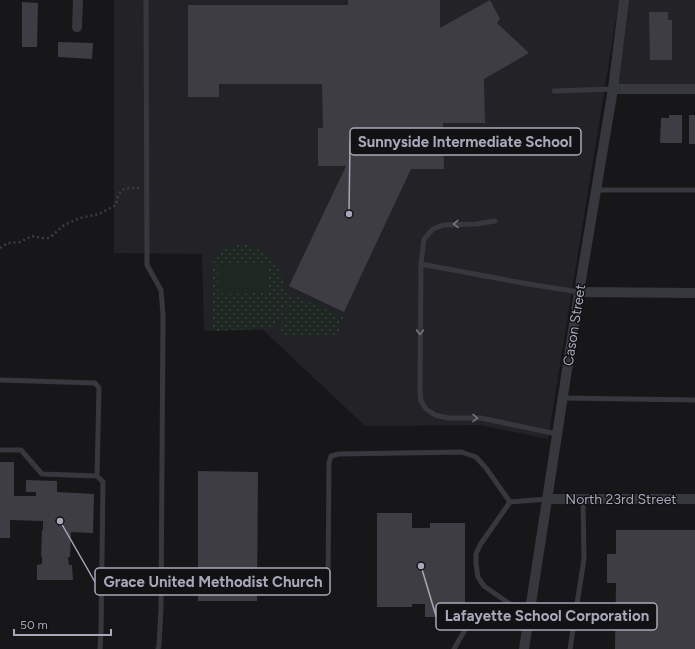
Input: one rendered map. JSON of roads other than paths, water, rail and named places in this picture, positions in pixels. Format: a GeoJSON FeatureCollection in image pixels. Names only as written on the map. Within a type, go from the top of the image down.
{"type":"FeatureCollection","features":[{"type":"Feature","properties":{"kind":"street"},"geometry":{"type":"LineString","coordinates":[[77,27],[78,0]]}},
{"type":"Feature","properties":{"kind":"street","name":"Cason Street"},"geometry":{"type":"LineString","coordinates":[[524,649],[579,292],[613,89],[624,0]]}},
{"type":"Feature","properties":{"kind":"street"},"geometry":{"type":"LineString","coordinates":[[613,89],[695,89]]}},
{"type":"Feature","properties":{"kind":"street"},"geometry":{"type":"LineString","coordinates":[[579,292],[695,293]]}},
{"type":"Feature","properties":{"kind":"street","name":"North 23rd Street"},"geometry":{"type":"LineString","coordinates":[[548,499],[695,499]]}},
{"type":"Feature","properties":{"kind":"lane"},"geometry":{"type":"LineString","coordinates":[[146,0],[147,265],[161,290],[163,314],[161,608],[158,649]]}},
{"type":"Feature","properties":{"kind":"lane"},"geometry":{"type":"LineString","coordinates":[[554,91],[613,89]]}},
{"type":"Feature","properties":{"kind":"lane"},"geometry":{"type":"LineString","coordinates":[[596,190],[695,190]]}},
{"type":"Feature","properties":{"kind":"lane"},"geometry":{"type":"LineString","coordinates":[[495,221],[477,224],[443,225],[433,228],[424,239],[421,264],[421,401],[426,409],[435,415],[448,418],[481,418],[557,434]]}},
{"type":"Feature","properties":{"kind":"lane"},"geometry":{"type":"LineString","coordinates":[[421,264],[579,292]]}},
{"type":"Feature","properties":{"kind":"lane"},"geometry":{"type":"LineString","coordinates":[[0,380],[95,383],[99,388],[97,476]]}},
{"type":"Feature","properties":{"kind":"lane"},"geometry":{"type":"LineString","coordinates":[[563,398],[695,400]]}},
{"type":"Feature","properties":{"kind":"lane"},"geometry":{"type":"LineString","coordinates":[[0,450],[21,450],[42,474],[97,476],[103,482],[100,649]]}},
{"type":"Feature","properties":{"kind":"lane"},"geometry":{"type":"LineString","coordinates":[[328,586],[329,463],[331,456],[339,454],[461,452],[476,457],[486,468],[510,502]]}},
{"type":"Feature","properties":{"kind":"lane"},"geometry":{"type":"LineString","coordinates":[[510,502],[548,499]]}},
{"type":"Feature","properties":{"kind":"lane"},"geometry":{"type":"LineString","coordinates":[[570,649],[584,559],[583,499]]}},
{"type":"Feature","properties":{"kind":"lane"},"geometry":{"type":"LineString","coordinates":[[510,502],[480,545],[476,554],[476,564],[478,576],[484,586],[529,617]]}},
{"type":"Feature","properties":{"kind":"lane"},"geometry":{"type":"LineString","coordinates":[[454,649],[466,628],[515,608]]}},
{"type":"Feature","properties":{"kind":"place","name":"Sunnyside Intermediate School"},"geometry":{"type":"Point","coordinates":[349,214]}},
{"type":"Feature","properties":{"kind":"place","name":"Grace United Methodist Church"},"geometry":{"type":"Point","coordinates":[60,521]}},
{"type":"Feature","properties":{"kind":"place","name":"Lafayette School Corporation"},"geometry":{"type":"Point","coordinates":[421,566]}}]}
